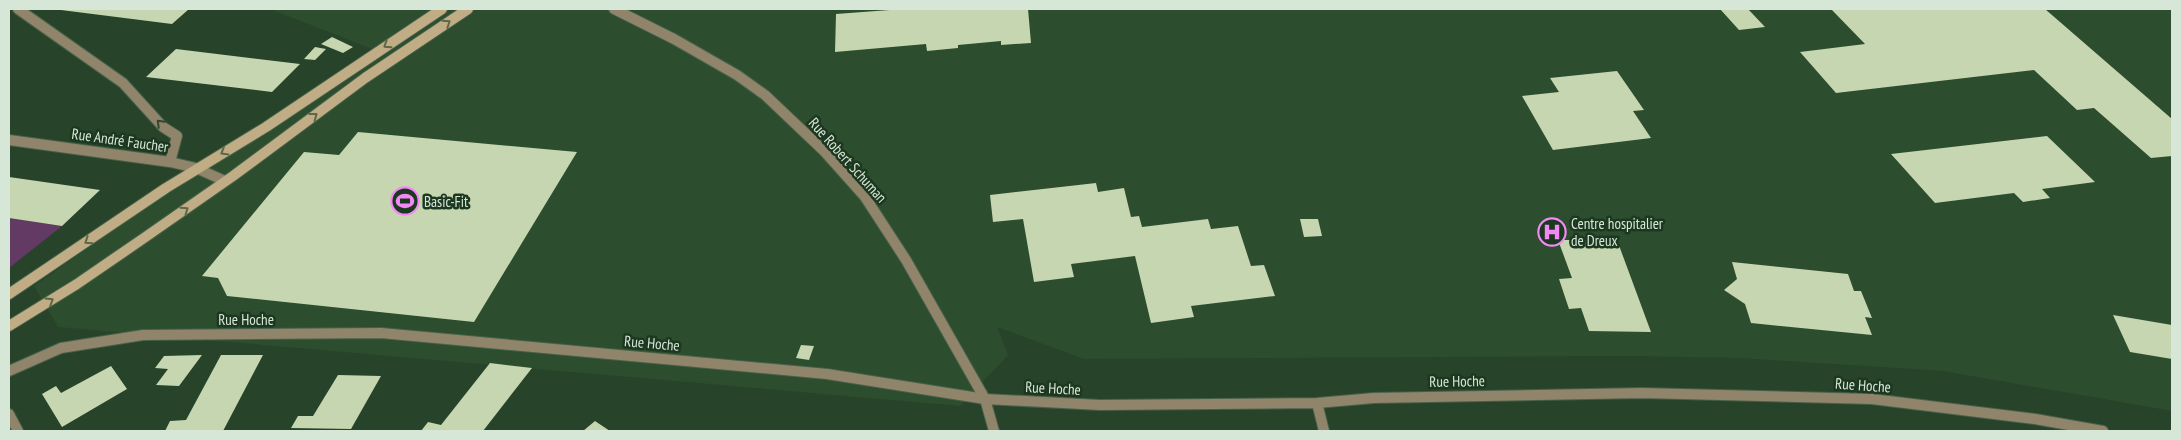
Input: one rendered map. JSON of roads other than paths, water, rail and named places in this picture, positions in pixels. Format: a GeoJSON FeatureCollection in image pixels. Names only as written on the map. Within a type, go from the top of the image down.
{"type":"FeatureCollection","features":[{"type":"Feature","properties":{"kind":"main road"},"geometry":{"type":"LineString","coordinates":[[9,294],[196,168],[266,127],[442,9]]}},
{"type":"Feature","properties":{"kind":"main road"},"geometry":{"type":"LineString","coordinates":[[9,326],[103,267],[225,182],[364,78],[468,9]]}},
{"type":"Feature","properties":{"kind":"street"},"geometry":{"type":"LineString","coordinates":[[18,9],[123,83],[163,127],[177,136],[170,162]]}},
{"type":"Feature","properties":{"kind":"street","name":"Rue Robert Schuman"},"geometry":{"type":"LineString","coordinates":[[614,9],[674,39],[737,75],[765,95],[824,151],[865,197],[882,222],[985,399],[994,431]]}},
{"type":"Feature","properties":{"kind":"street","name":"Rue André Faucher"},"geometry":{"type":"LineString","coordinates":[[9,140],[170,162],[196,168],[225,182]]}},
{"type":"Feature","properties":{"kind":"street","name":"Rue Hoche"},"geometry":{"type":"LineString","coordinates":[[9,371],[61,348],[142,334],[381,333],[827,374],[985,399],[1100,405],[1317,403],[1374,398],[1642,393],[1872,398],[2035,419],[2103,431]]}},
{"type":"Feature","properties":{"kind":"street"},"geometry":{"type":"LineString","coordinates":[[1317,403],[1324,431]]}},
{"type":"Feature","properties":{"kind":"street"},"geometry":{"type":"LineString","coordinates":[[9,414],[18,431]]}},
{"type":"Feature","properties":{"kind":"place","name":"Basic-Fit"},"geometry":{"type":"Point","coordinates":[405,201]}},
{"type":"Feature","properties":{"kind":"place","name":"Centre hospitalier de Dreux"},"geometry":{"type":"Point","coordinates":[1552,232]}}]}
